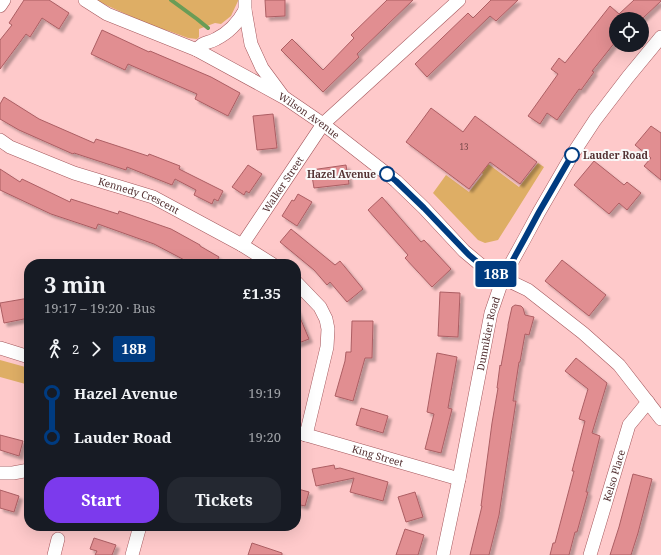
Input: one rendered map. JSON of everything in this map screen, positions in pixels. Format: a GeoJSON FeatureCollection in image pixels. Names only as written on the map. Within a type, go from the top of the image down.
{"type":"FeatureCollection","features":[{"type":"Feature","properties":{"kind":"street"},"geometry":{"type":"LineString","coordinates":[[0,6],[4,0]]}},
{"type":"Feature","properties":{"kind":"street","name":"Wilson Avenue"},"geometry":{"type":"LineString","coordinates":[[85,0],[107,14],[196,50],[284,98],[323,124],[396,181],[469,255],[482,266],[503,278]]}},
{"type":"Feature","properties":{"kind":"street"},"geometry":{"type":"LineString","coordinates":[[323,124],[459,0]]}},
{"type":"Feature","properties":{"kind":"street"},"geometry":{"type":"LineString","coordinates":[[196,50],[201,45],[215,39],[231,29],[239,20],[245,5]]}},
{"type":"Feature","properties":{"kind":"street"},"geometry":{"type":"LineString","coordinates":[[245,5],[251,44],[262,68],[284,98]]}},
{"type":"Feature","properties":{"kind":"street","name":"Dunnikier Road"},"geometry":{"type":"LineString","coordinates":[[443,555],[491,313],[503,278],[572,155],[595,120],[661,37]]}},
{"type":"Feature","properties":{"kind":"street","name":"Walker Street"},"geometry":{"type":"LineString","coordinates":[[242,245],[323,124]]}},
{"type":"Feature","properties":{"kind":"street","name":"Kennedy Crescent"},"geometry":{"type":"LineString","coordinates":[[0,140],[10,146],[74,174],[153,197],[242,245],[264,259]]}},
{"type":"Feature","properties":{"kind":"street"},"geometry":{"type":"LineString","coordinates":[[503,278],[528,290],[583,333],[619,365],[661,419]]}},
{"type":"Feature","properties":{"kind":"street"},"geometry":{"type":"LineString","coordinates":[[301,287],[320,306],[326,319],[328,329],[328,347],[301,433]]}},
{"type":"Feature","properties":{"kind":"street"},"geometry":{"type":"LineString","coordinates":[[0,348],[24,355]]}},
{"type":"Feature","properties":{"kind":"street","name":"Kelso Place"},"geometry":{"type":"LineString","coordinates":[[590,555],[630,425],[648,402]]}},
{"type":"Feature","properties":{"kind":"street","name":"King Street"},"geometry":{"type":"LineString","coordinates":[[301,433],[459,479]]}},
{"type":"Feature","properties":{"kind":"street"},"geometry":{"type":"LineString","coordinates":[[0,473],[24,471]]}},
{"type":"Feature","properties":{"kind":"street"},"geometry":{"type":"LineString","coordinates":[[132,555],[139,531]]}},
{"type":"Feature","properties":{"kind":"street"},"geometry":{"type":"LineString","coordinates":[[54,555],[58,538]]}},
{"type":"Feature","properties":{"kind":"shaded area"},"geometry":{"type":"Polygon","coordinates":[[[95,0],[238,1],[231,16],[221,24],[215,23],[199,29],[199,37],[197,39],[188,38],[152,26],[95,0]]]}},
{"type":"Feature","properties":{"kind":"shaded area"},"geometry":{"type":"Polygon","coordinates":[[[475,154],[519,187],[538,163],[544,167],[498,240],[485,243],[478,240],[433,193],[446,175],[469,192],[483,174],[469,163],[475,154]]]}},
{"type":"Feature","properties":{"kind":"shaded area"},"geometry":{"type":"Polygon","coordinates":[[[0,360],[24,367],[24,384],[0,377],[0,360]]]}},
{"type":"Feature","properties":{"kind":"building"},"geometry":{"type":"Polygon","coordinates":[[[24,0],[49,0],[69,13],[59,29],[42,18],[30,37],[26,34],[0,69],[0,40],[12,25],[9,23],[24,0]]]}},
{"type":"Feature","properties":{"kind":"building"},"geometry":{"type":"Polygon","coordinates":[[[265,0],[285,0],[285,16],[266,17],[265,0]]]}},
{"type":"Feature","properties":{"kind":"building"},"geometry":{"type":"Polygon","coordinates":[[[387,0],[413,0],[357,54],[359,57],[323,92],[281,50],[292,39],[323,70],[354,38],[351,35],[387,0]]]}},
{"type":"Feature","properties":{"kind":"building"},"geometry":{"type":"Polygon","coordinates":[[[491,0],[518,0],[496,21],[490,16],[427,77],[415,64],[468,13],[473,18],[491,0]]]}},
{"type":"Feature","properties":{"kind":"building"},"geometry":{"type":"Polygon","coordinates":[[[634,0],[661,0],[649,12],[621,12],[634,0]]]}},
{"type":"Feature","properties":{"kind":"building"},"geometry":{"type":"Polygon","coordinates":[[[610,6],[617,12],[609,12],[609,50],[592,71],[594,72],[581,90],[579,89],[557,120],[547,113],[540,124],[528,116],[558,74],[551,69],[559,58],[565,63],[610,6]]]}},
{"type":"Feature","properties":{"kind":"building"},"geometry":{"type":"Polygon","coordinates":[[[102,30],[149,52],[150,51],[211,77],[240,93],[228,116],[195,99],[197,94],[128,64],[125,70],[91,54],[102,30]]]}},
{"type":"Feature","properties":{"kind":"building"},"geometry":{"type":"Polygon","coordinates":[[[4,97],[39,119],[94,143],[96,139],[148,156],[149,154],[180,166],[179,169],[223,191],[218,201],[214,199],[212,204],[194,195],[196,190],[175,179],[172,185],[127,167],[126,170],[74,153],[73,154],[19,130],[0,119],[0,104],[4,97]]]}},
{"type":"Feature","properties":{"kind":"building"},"geometry":{"type":"Polygon","coordinates":[[[431,108],[463,132],[475,116],[537,162],[520,184],[490,162],[469,189],[406,142],[431,108]]]}},
{"type":"Feature","properties":{"kind":"building"},"geometry":{"type":"Polygon","coordinates":[[[273,114],[277,148],[257,150],[253,116],[273,114]]]}},
{"type":"Feature","properties":{"kind":"building"},"geometry":{"type":"Polygon","coordinates":[[[651,126],[661,133],[661,180],[644,166],[651,158],[635,145],[651,126]]]}},
{"type":"Feature","properties":{"kind":"building"},"geometry":{"type":"Polygon","coordinates":[[[594,161],[624,185],[627,182],[641,193],[627,210],[619,203],[609,214],[574,185],[594,161]]]}},
{"type":"Feature","properties":{"kind":"building"},"geometry":{"type":"Polygon","coordinates":[[[248,165],[262,174],[249,193],[246,191],[244,195],[232,187],[248,165]]]}},
{"type":"Feature","properties":{"kind":"building"},"geometry":{"type":"Polygon","coordinates":[[[346,165],[349,184],[314,188],[311,170],[346,165]]]}},
{"type":"Feature","properties":{"kind":"building"},"geometry":{"type":"Polygon","coordinates":[[[0,169],[20,182],[22,179],[70,202],[71,199],[118,214],[119,211],[171,229],[219,257],[218,259],[182,259],[154,244],[98,224],[96,229],[51,214],[0,190],[0,169]]]}},
{"type":"Feature","properties":{"kind":"building"},"geometry":{"type":"Polygon","coordinates":[[[298,194],[312,202],[297,226],[282,216],[292,200],[294,201],[298,194]]]}},
{"type":"Feature","properties":{"kind":"building"},"geometry":{"type":"Polygon","coordinates":[[[382,197],[421,242],[424,240],[451,269],[432,287],[405,258],[408,255],[368,210],[382,197]]]}},
{"type":"Feature","properties":{"kind":"building"},"geometry":{"type":"Polygon","coordinates":[[[291,229],[335,265],[340,261],[363,289],[347,302],[330,282],[327,285],[314,270],[280,242],[291,229]]]}},
{"type":"Feature","properties":{"kind":"building"},"geometry":{"type":"Polygon","coordinates":[[[562,260],[606,295],[589,316],[545,281],[562,260]]]}},
{"type":"Feature","properties":{"kind":"building"},"geometry":{"type":"Polygon","coordinates":[[[440,292],[460,293],[458,337],[438,336],[440,292]]]}},
{"type":"Feature","properties":{"kind":"building"},"geometry":{"type":"Polygon","coordinates":[[[24,299],[24,319],[4,323],[0,303],[24,299]]]}},
{"type":"Feature","properties":{"kind":"building"},"geometry":{"type":"Polygon","coordinates":[[[515,305],[523,308],[525,315],[534,317],[529,335],[525,334],[519,362],[513,401],[516,401],[499,515],[489,555],[470,555],[482,506],[500,365],[501,366],[512,307],[515,305]]]}},
{"type":"Feature","properties":{"kind":"building"},"geometry":{"type":"Polygon","coordinates":[[[301,320],[309,339],[301,342],[301,320]]]}},
{"type":"Feature","properties":{"kind":"building"},"geometry":{"type":"Polygon","coordinates":[[[352,321],[373,321],[372,358],[365,358],[353,401],[335,396],[345,361],[346,352],[351,352],[352,321]]]}},
{"type":"Feature","properties":{"kind":"building"},"geometry":{"type":"Polygon","coordinates":[[[437,353],[457,357],[448,408],[452,409],[441,453],[425,449],[434,414],[427,412],[437,353]]]}},
{"type":"Feature","properties":{"kind":"building"},"geometry":{"type":"Polygon","coordinates":[[[576,358],[607,383],[592,433],[600,436],[586,492],[588,492],[577,532],[575,532],[569,555],[550,555],[553,543],[555,543],[574,471],[572,471],[585,421],[579,419],[588,389],[565,371],[576,358]]]}},
{"type":"Feature","properties":{"kind":"building"},"geometry":{"type":"Polygon","coordinates":[[[361,408],[388,416],[383,433],[356,425],[361,408]]]}},
{"type":"Feature","properties":{"kind":"building"},"geometry":{"type":"Polygon","coordinates":[[[0,435],[23,441],[19,456],[0,450],[0,435]]]}},
{"type":"Feature","properties":{"kind":"building"},"geometry":{"type":"Polygon","coordinates":[[[334,465],[335,469],[340,468],[388,482],[383,501],[350,492],[354,478],[316,486],[312,469],[334,465]]]}},
{"type":"Feature","properties":{"kind":"building"},"geometry":{"type":"Polygon","coordinates":[[[633,474],[652,479],[638,533],[631,555],[610,555],[619,527],[633,474]]]}},
{"type":"Feature","properties":{"kind":"building"},"geometry":{"type":"Polygon","coordinates":[[[0,490],[19,496],[14,512],[0,508],[0,490]]]}},
{"type":"Feature","properties":{"kind":"building"},"geometry":{"type":"Polygon","coordinates":[[[301,490],[309,492],[305,506],[301,505],[301,490]]]}},
{"type":"Feature","properties":{"kind":"building"},"geometry":{"type":"Polygon","coordinates":[[[415,492],[423,517],[406,522],[398,497],[415,492]]]}},
{"type":"Feature","properties":{"kind":"building"},"geometry":{"type":"Polygon","coordinates":[[[405,529],[424,535],[418,555],[396,555],[405,529]]]}},
{"type":"Feature","properties":{"kind":"building"},"geometry":{"type":"Polygon","coordinates":[[[94,538],[116,545],[112,555],[95,555],[97,551],[90,549],[94,538]]]}},
{"type":"Feature","properties":{"kind":"building"},"geometry":{"type":"Polygon","coordinates":[[[252,543],[282,553],[282,555],[248,555],[252,543]]]}},
{"type":"Feature","properties":{"kind":"waterway"},"geometry":{"type":"LineString","coordinates":[[171,0],[208,28]]}},
{"type":"Feature","properties":{"kind":"bus line","name":"18B"},"geometry":{"type":"LineString","coordinates":[[387,174],[424,208],[464,251],[482,266],[503,278],[572,155]]}},
{"type":"Feature","properties":{"kind":"place","name":"Lauder Road"},"geometry":{"type":"Point","coordinates":[572,155]}},
{"type":"Feature","properties":{"kind":"place","name":"Hazel Avenue"},"geometry":{"type":"Point","coordinates":[387,174]}}]}
